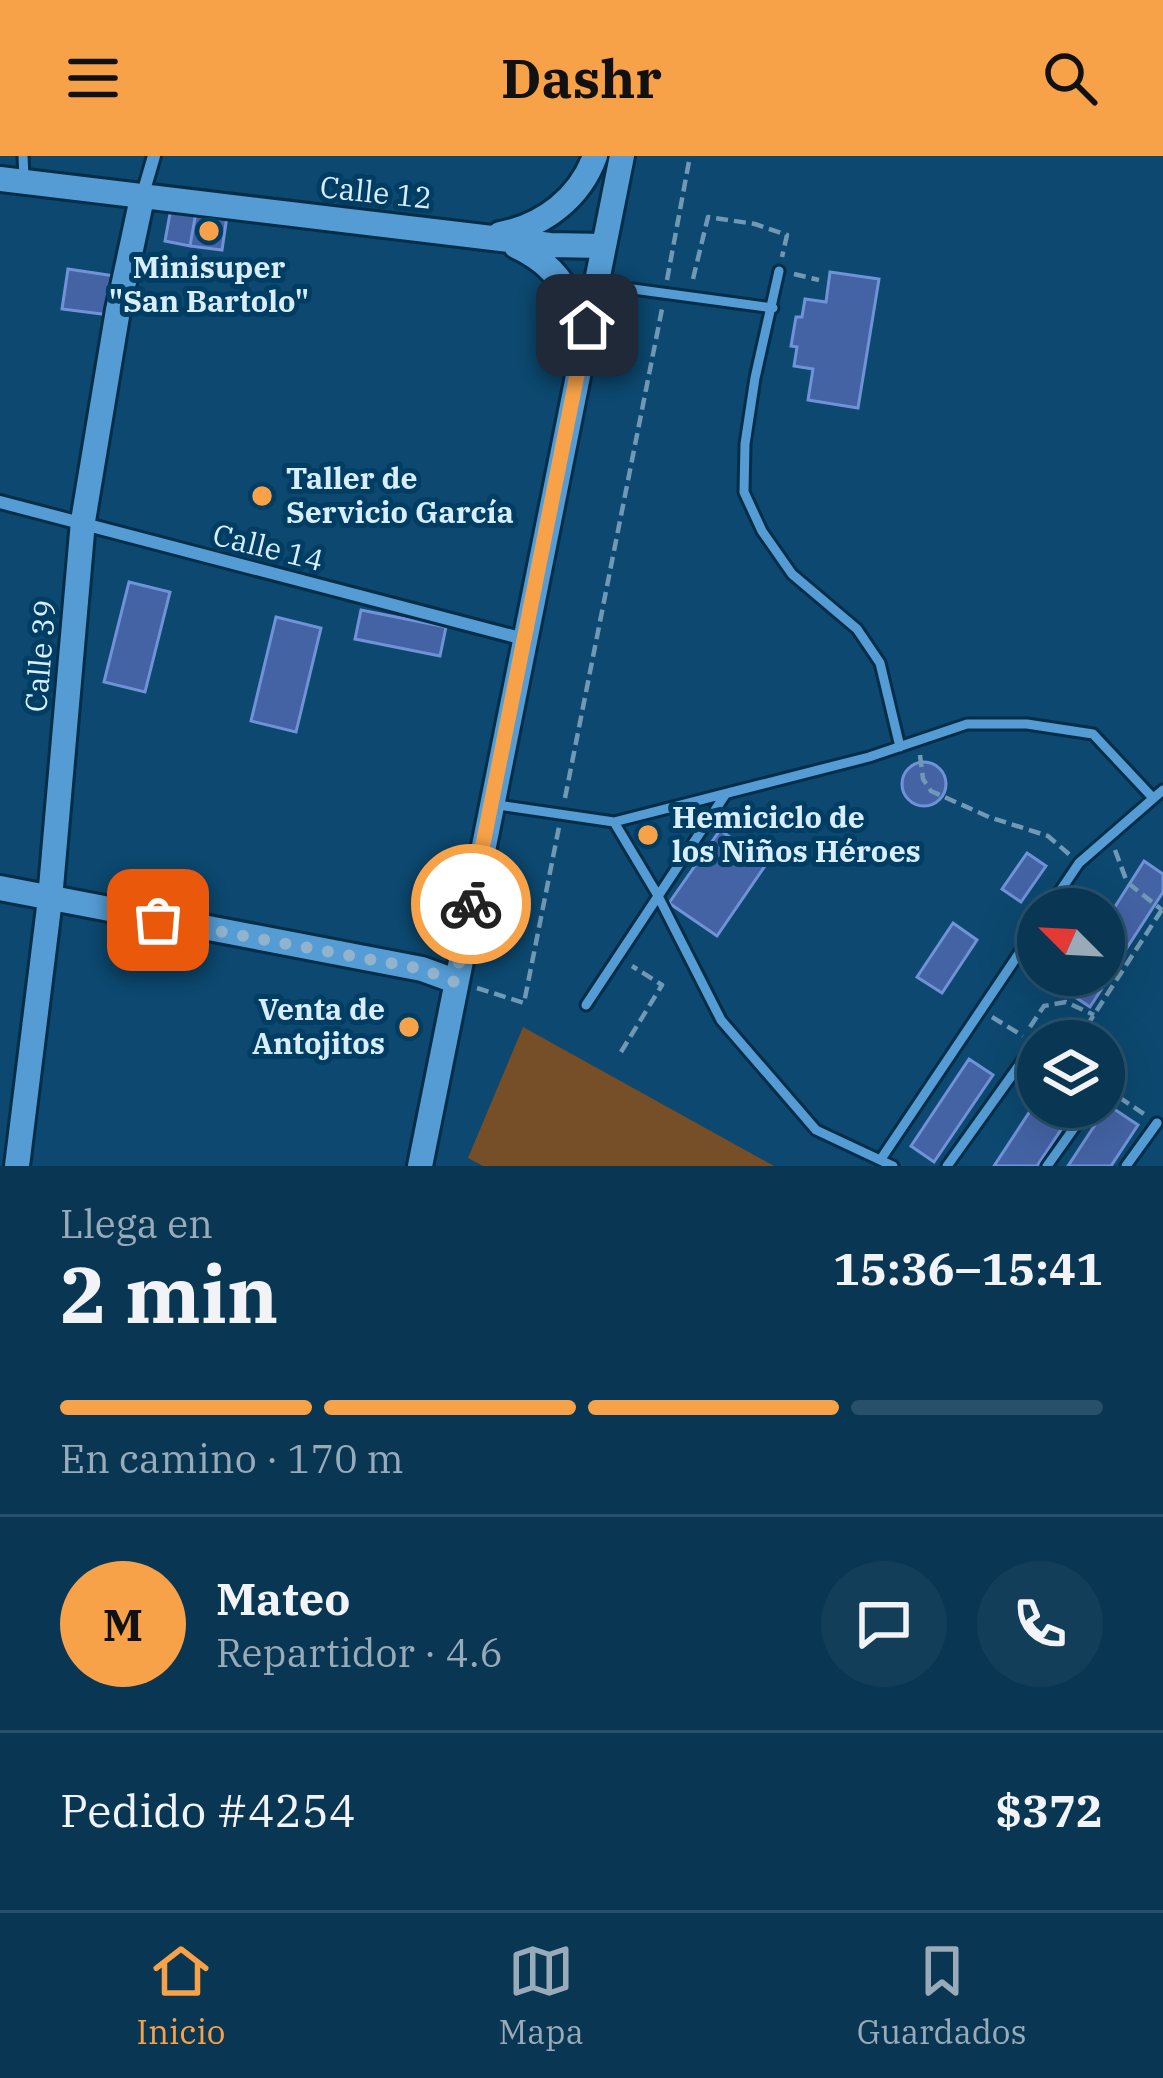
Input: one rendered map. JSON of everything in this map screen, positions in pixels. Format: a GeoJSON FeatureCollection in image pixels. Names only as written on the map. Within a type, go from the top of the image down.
{"type":"FeatureCollection","features":[{"type":"Feature","properties":{"kind":"main road"},"geometry":{"type":"LineString","coordinates":[[492,236],[523,230],[561,206],[596,156]]}},
{"type":"Feature","properties":{"kind":"main road"},"geometry":{"type":"LineString","coordinates":[[419,1166],[622,156]]}},
{"type":"Feature","properties":{"kind":"main road","name":"Calle 12"},"geometry":{"type":"LineString","coordinates":[[12,181],[550,245],[604,246]]}},
{"type":"Feature","properties":{"kind":"main road","name":"Calle 39"},"geometry":{"type":"LineString","coordinates":[[17,1166],[50,899],[83,521],[142,198]]}},
{"type":"Feature","properties":{"kind":"main road"},"geometry":{"type":"LineString","coordinates":[[492,236],[532,254],[558,275],[575,310],[578,366]]}},
{"type":"Feature","properties":{"kind":"main road"},"geometry":{"type":"LineString","coordinates":[[0,888],[422,969],[455,982]]}},
{"type":"Feature","properties":{"kind":"street","name":"Calle 39"},"geometry":{"type":"LineString","coordinates":[[142,198],[154,156]]}},
{"type":"Feature","properties":{"kind":"street","name":"Calle 14"},"geometry":{"type":"LineString","coordinates":[[0,502],[524,639]]}},
{"type":"Feature","properties":{"kind":"lane"},"geometry":{"type":"LineString","coordinates":[[12,181],[23,156]]}},
{"type":"Feature","properties":{"kind":"lane"},"geometry":{"type":"LineString","coordinates":[[779,271],[745,444],[744,492],[762,531],[792,574],[856,629],[880,663],[900,746]]}},
{"type":"Feature","properties":{"kind":"lane"},"geometry":{"type":"LineString","coordinates":[[596,284],[773,308]]}},
{"type":"Feature","properties":{"kind":"lane"},"geometry":{"type":"LineString","coordinates":[[492,804],[614,822],[967,724],[1027,724],[1093,734],[1153,798]]}},
{"type":"Feature","properties":{"kind":"lane"},"geometry":{"type":"LineString","coordinates":[[1061,888],[1078,862],[1163,790]]}},
{"type":"Feature","properties":{"kind":"lane"},"geometry":{"type":"LineString","coordinates":[[586,1005],[724,795]]}},
{"type":"Feature","properties":{"kind":"lane"},"geometry":{"type":"LineString","coordinates":[[614,822],[721,1020],[816,1130],[892,1166]]}},
{"type":"Feature","properties":{"kind":"lane"},"geometry":{"type":"LineString","coordinates":[[881,1159],[1017,957]]}},
{"type":"Feature","properties":{"kind":"lane"},"geometry":{"type":"LineString","coordinates":[[947,1166],[1017,1060]]}},
{"type":"Feature","properties":{"kind":"lane"},"geometry":{"type":"LineString","coordinates":[[1126,1166],[1157,1123]]}},
{"type":"Feature","properties":{"kind":"lane"},"geometry":{"type":"LineString","coordinates":[[1047,1166],[1073,1128]]}},
{"type":"Feature","properties":{"kind":"path"},"geometry":{"type":"LineString","coordinates":[[455,982],[524,1003],[689,156]]}},
{"type":"Feature","properties":{"kind":"path"},"geometry":{"type":"LineString","coordinates":[[688,297],[708,217],[755,224],[787,235],[779,271],[819,280]]}},
{"type":"Feature","properties":{"kind":"path"},"geometry":{"type":"LineString","coordinates":[[918,741],[923,778],[932,791],[989,817],[1048,836],[1078,862]]}},
{"type":"Feature","properties":{"kind":"path"},"geometry":{"type":"LineString","coordinates":[[1091,1020],[1162,909],[1127,882],[1110,836]]}},
{"type":"Feature","properties":{"kind":"path"},"geometry":{"type":"LineString","coordinates":[[617,957],[662,985],[621,1052]]}},
{"type":"Feature","properties":{"kind":"path"},"geometry":{"type":"LineString","coordinates":[[1038,1020],[1044,1006],[1066,1002],[1094,1015]]}},
{"type":"Feature","properties":{"kind":"path"},"geometry":{"type":"LineString","coordinates":[[982,1011],[1017,1032]]}},
{"type":"Feature","properties":{"kind":"path"},"geometry":{"type":"LineString","coordinates":[[1125,1101],[1157,1123]]}},
{"type":"Feature","properties":{"kind":"shaded area"},"geometry":{"type":"Polygon","coordinates":[[[523,1027],[774,1166],[483,1166],[468,1158],[523,1027]]]}},
{"type":"Feature","properties":{"kind":"building"},"geometry":{"type":"Polygon","coordinates":[[[171,208],[196,212],[190,246],[165,241],[171,208]]]}},
{"type":"Feature","properties":{"kind":"building","name":"Minisuper \"San Bartolo\""},"geometry":{"type":"Polygon","coordinates":[[[196,212],[227,216],[222,250],[190,246],[196,212]]]}},
{"type":"Feature","properties":{"kind":"building"},"geometry":{"type":"Polygon","coordinates":[[[68,269],[115,276],[110,315],[62,309],[68,269]]]}},
{"type":"Feature","properties":{"kind":"building"},"geometry":{"type":"Polygon","coordinates":[[[830,272],[879,279],[858,408],[808,400],[813,369],[794,366],[797,347],[791,346],[796,317],[802,317],[805,299],[826,302],[830,272]]]}},
{"type":"Feature","properties":{"kind":"building"},"geometry":{"type":"Polygon","coordinates":[[[129,582],[170,592],[145,692],[104,682],[129,582]]]}},
{"type":"Feature","properties":{"kind":"building"},"geometry":{"type":"Polygon","coordinates":[[[361,610],[446,627],[440,656],[355,639],[361,610]]]}},
{"type":"Feature","properties":{"kind":"building"},"geometry":{"type":"Polygon","coordinates":[[[276,617],[321,628],[296,732],[251,721],[276,617]]]}},
{"type":"Feature","properties":{"kind":"building"},"geometry":{"type":"Polygon","coordinates":[[[924,762],[940,768],[946,784],[940,800],[924,806],[908,800],[902,784],[908,768],[924,762]]]}},
{"type":"Feature","properties":{"kind":"building"},"geometry":{"type":"Polygon","coordinates":[[[720,830],[767,863],[717,936],[669,903],[720,830]]]}},
{"type":"Feature","properties":{"kind":"building"},"geometry":{"type":"Polygon","coordinates":[[[1027,853],[1046,866],[1031,888],[1017,888],[1017,899],[1002,889],[1027,853]]]}},
{"type":"Feature","properties":{"kind":"building"},"geometry":{"type":"Polygon","coordinates":[[[1144,861],[1163,874],[1163,892],[1125,951],[1125,891],[1144,861]]]}},
{"type":"Feature","properties":{"kind":"building"},"geometry":{"type":"Polygon","coordinates":[[[953,923],[977,940],[942,993],[917,977],[953,923]]]}},
{"type":"Feature","properties":{"kind":"building"},"geometry":{"type":"Polygon","coordinates":[[[1076,996],[1097,996],[1090,1007],[1076,996]]]}},
{"type":"Feature","properties":{"kind":"building"},"geometry":{"type":"Polygon","coordinates":[[[969,1059],[993,1075],[934,1162],[911,1146],[969,1059]]]}},
{"type":"Feature","properties":{"kind":"building"},"geometry":{"type":"Polygon","coordinates":[[[1125,1116],[1138,1125],[1111,1166],[1068,1166],[1093,1128],[1125,1128],[1125,1116]]]}},
{"type":"Feature","properties":{"kind":"building"},"geometry":{"type":"Polygon","coordinates":[[[1019,1128],[1062,1128],[1037,1166],[994,1166],[1019,1128]]]}},
{"type":"Feature","properties":{"kind":"way so far"},"geometry":{"type":"LineString","coordinates":[[158,920],[422,969],[455,982],[471,904]]}},
{"type":"Feature","properties":{"kind":"place","name":"Minisuper \"San Bartolo\""},"geometry":{"type":"Point","coordinates":[209,231]}},
{"type":"Feature","properties":{"kind":"place","name":"Taller de Servicio García"},"geometry":{"type":"Point","coordinates":[262,496]}},
{"type":"Feature","properties":{"kind":"place","name":"Hemiciclo de los Niños Héroes"},"geometry":{"type":"Point","coordinates":[648,835]}},
{"type":"Feature","properties":{"kind":"place","name":"Venta de Antojitos"},"geometry":{"type":"Point","coordinates":[409,1027]}},
{"type":"Feature","properties":{"kind":"route"},"geometry":{"type":"LineString","coordinates":[[471,904],[587,325]]}}]}
